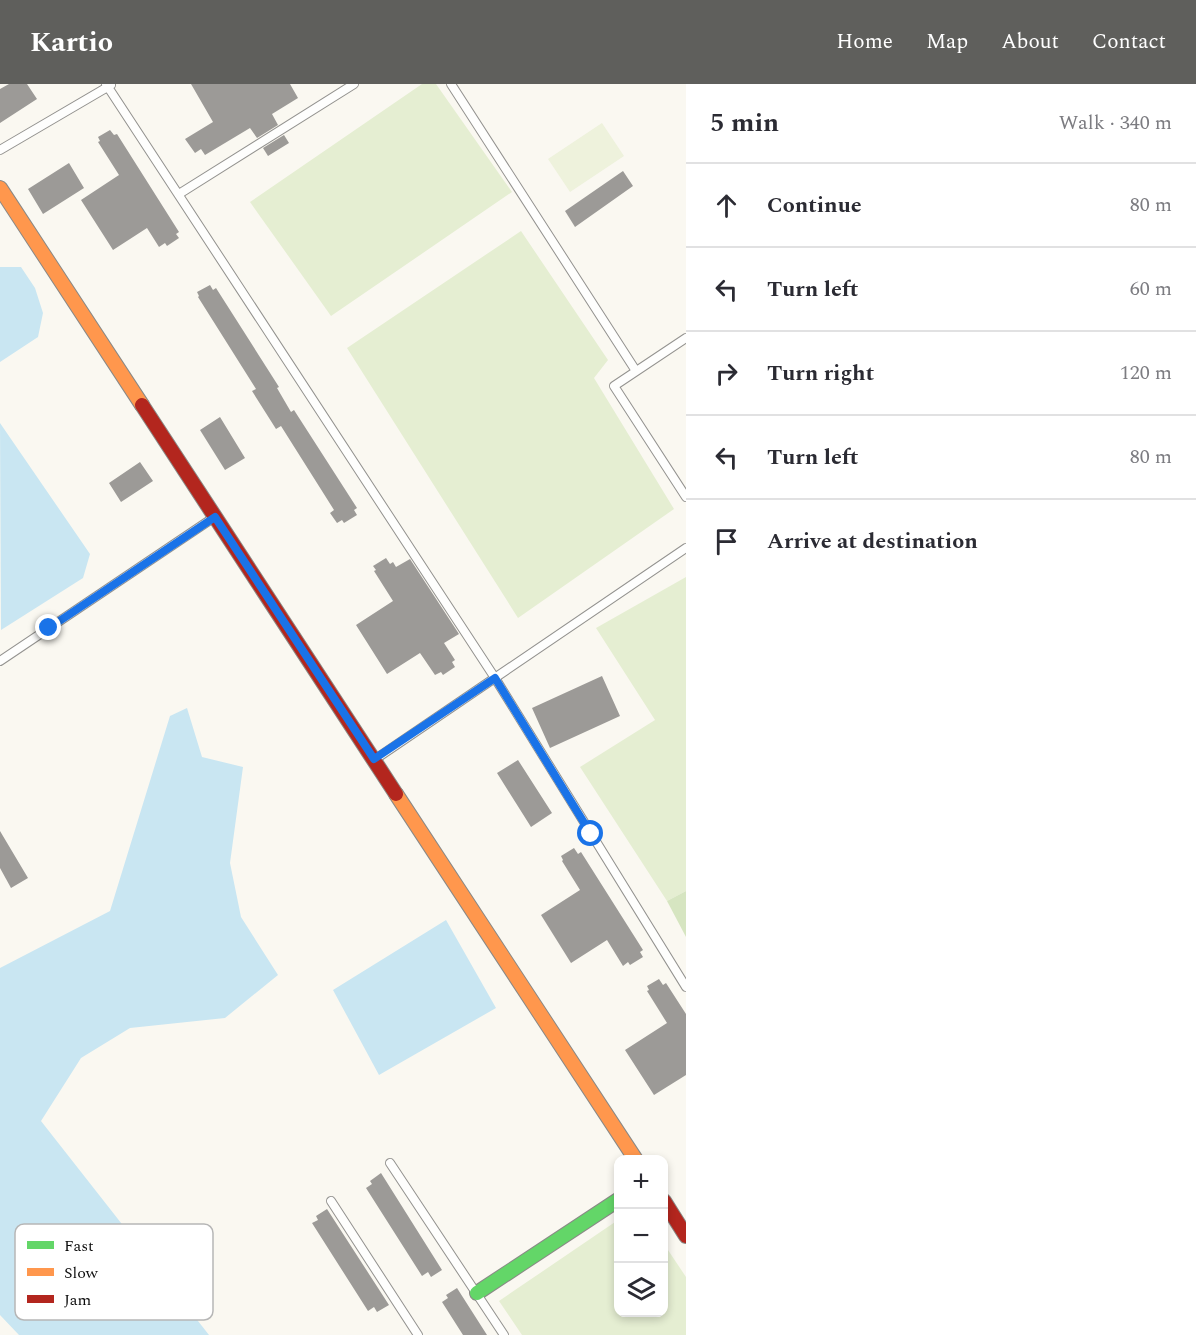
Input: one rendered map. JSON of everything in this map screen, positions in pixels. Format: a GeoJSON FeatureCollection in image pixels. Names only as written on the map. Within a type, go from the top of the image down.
{"type":"FeatureCollection","features":[{"type":"Feature","properties":{"kind":"street"},"geometry":{"type":"LineString","coordinates":[[0,188],[633,1155]]}},
{"type":"Feature","properties":{"kind":"street"},"geometry":{"type":"LineString","coordinates":[[477,1293],[614,1203]]}},
{"type":"Feature","properties":{"kind":"street"},"geometry":{"type":"LineString","coordinates":[[668,1209],[686,1236]]}},
{"type":"Feature","properties":{"kind":"lane"},"geometry":{"type":"LineString","coordinates":[[179,194],[354,84]]}},
{"type":"Feature","properties":{"kind":"lane"},"geometry":{"type":"LineString","coordinates":[[451,84],[636,371]]}},
{"type":"Feature","properties":{"kind":"lane"},"geometry":{"type":"LineString","coordinates":[[0,150],[109,85],[495,678],[686,987]]}},
{"type":"Feature","properties":{"kind":"lane"},"geometry":{"type":"LineString","coordinates":[[686,338],[614,387],[686,497]]}},
{"type":"Feature","properties":{"kind":"lane"},"geometry":{"type":"LineString","coordinates":[[0,661],[215,517]]}},
{"type":"Feature","properties":{"kind":"lane"},"geometry":{"type":"LineString","coordinates":[[374,759],[686,548]]}},
{"type":"Feature","properties":{"kind":"lane"},"geometry":{"type":"LineString","coordinates":[[390,1163],[504,1335]]}},
{"type":"Feature","properties":{"kind":"lane"},"geometry":{"type":"LineString","coordinates":[[331,1201],[418,1335]]}},
{"type":"Feature","properties":{"kind":"green space"},"geometry":{"type":"Polygon","coordinates":[[[422,84],[436,84],[512,192],[331,316],[250,202],[422,84]]]}},
{"type":"Feature","properties":{"kind":"green space"},"geometry":{"type":"Polygon","coordinates":[[[602,123],[624,156],[570,192],[548,159],[602,123]]]}},
{"type":"Feature","properties":{"kind":"green space"},"geometry":{"type":"Polygon","coordinates":[[[521,231],[608,360],[594,378],[674,509],[518,618],[347,348],[521,231]]]}},
{"type":"Feature","properties":{"kind":"green space"},"geometry":{"type":"Polygon","coordinates":[[[686,577],[686,891],[667,901],[580,767],[655,720],[596,628],[686,577]]]}},
{"type":"Feature","properties":{"kind":"green space"},"geometry":{"type":"Polygon","coordinates":[[[686,891],[686,937],[667,901],[686,891]]]}},
{"type":"Feature","properties":{"kind":"green space"},"geometry":{"type":"Polygon","coordinates":[[[614,1223],[614,1317],[668,1317],[668,1250],[686,1277],[686,1335],[522,1335],[499,1301],[614,1223]]]}},
{"type":"Feature","properties":{"kind":"water"},"geometry":{"type":"Polygon","coordinates":[[[0,267],[21,267],[35,288],[43,313],[38,337],[0,362],[0,267]]]}},
{"type":"Feature","properties":{"kind":"water"},"geometry":{"type":"Polygon","coordinates":[[[0,423],[90,554],[83,578],[1,630],[0,423]]]}},
{"type":"Feature","properties":{"kind":"water"},"geometry":{"type":"Polygon","coordinates":[[[187,708],[202,757],[243,767],[230,863],[241,917],[278,975],[225,1018],[130,1028],[81,1058],[41,1121],[122,1224],[15,1224],[15,1320],[197,1320],[209,1335],[19,1335],[0,1315],[0,968],[110,911],[170,716],[187,708]]]}},
{"type":"Feature","properties":{"kind":"water"},"geometry":{"type":"Polygon","coordinates":[[[446,920],[496,1008],[379,1075],[333,990],[446,920]]]}},
{"type":"Feature","properties":{"kind":"building"},"geometry":{"type":"Polygon","coordinates":[[[9,84],[27,84],[37,99],[0,123],[0,89],[9,84]]]}},
{"type":"Feature","properties":{"kind":"building"},"geometry":{"type":"Polygon","coordinates":[[[191,84],[290,84],[298,98],[272,114],[278,125],[257,138],[250,128],[205,155],[201,149],[195,153],[185,139],[213,122],[191,84]]]}},
{"type":"Feature","properties":{"kind":"building"},"geometry":{"type":"Polygon","coordinates":[[[110,130],[114,135],[117,134],[179,232],[176,234],[179,238],[167,246],[165,243],[159,247],[147,228],[113,250],[81,200],[119,175],[98,142],[100,141],[98,137],[110,130]]]}},
{"type":"Feature","properties":{"kind":"building"},"geometry":{"type":"Polygon","coordinates":[[[284,135],[289,143],[268,156],[263,148],[284,135]]]}},
{"type":"Feature","properties":{"kind":"building"},"geometry":{"type":"Polygon","coordinates":[[[69,163],[84,188],[43,214],[28,189],[69,163]]]}},
{"type":"Feature","properties":{"kind":"building"},"geometry":{"type":"Polygon","coordinates":[[[623,171],[633,186],[575,227],[565,211],[623,171]]]}},
{"type":"Feature","properties":{"kind":"building"},"geometry":{"type":"Polygon","coordinates":[[[210,285],[213,290],[216,288],[279,387],[277,388],[291,412],[294,410],[357,508],[354,510],[357,515],[344,523],[342,520],[337,523],[330,513],[334,510],[281,426],[276,429],[252,391],[256,389],[198,297],[197,292],[210,285]]]}},
{"type":"Feature","properties":{"kind":"building"},"geometry":{"type":"Polygon","coordinates":[[[220,417],[245,458],[225,470],[200,430],[220,417]]]}},
{"type":"Feature","properties":{"kind":"building"},"geometry":{"type":"Polygon","coordinates":[[[140,462],[153,481],[121,502],[109,483],[140,462]]]}},
{"type":"Feature","properties":{"kind":"building"},"geometry":{"type":"Polygon","coordinates":[[[386,558],[396,567],[410,559],[459,634],[444,643],[455,660],[452,662],[455,667],[443,675],[441,672],[435,675],[420,653],[387,674],[356,625],[393,601],[373,566],[386,558]]]}},
{"type":"Feature","properties":{"kind":"building"},"geometry":{"type":"Polygon","coordinates":[[[602,676],[620,716],[550,748],[532,708],[602,676]]]}},
{"type":"Feature","properties":{"kind":"building"},"geometry":{"type":"Polygon","coordinates":[[[518,760],[552,813],[531,827],[497,773],[518,760]]]}},
{"type":"Feature","properties":{"kind":"building"},"geometry":{"type":"Polygon","coordinates":[[[0,831],[28,878],[11,888],[0,868],[0,831]]]}},
{"type":"Feature","properties":{"kind":"building"},"geometry":{"type":"Polygon","coordinates":[[[574,848],[578,854],[581,852],[643,950],[640,952],[643,957],[630,965],[628,962],[623,966],[607,940],[571,963],[541,915],[580,890],[561,856],[574,848]]]}},
{"type":"Feature","properties":{"kind":"building"},"geometry":{"type":"Polygon","coordinates":[[[659,979],[663,985],[666,983],[686,1014],[686,1075],[654,1095],[625,1050],[667,1023],[647,991],[649,990],[647,986],[659,979]]]}},
{"type":"Feature","properties":{"kind":"building"},"geometry":{"type":"Polygon","coordinates":[[[381,1173],[442,1270],[431,1277],[428,1272],[422,1276],[366,1188],[372,1184],[370,1181],[381,1173]]]}},
{"type":"Feature","properties":{"kind":"building"},"geometry":{"type":"Polygon","coordinates":[[[327,1209],[389,1305],[377,1312],[374,1307],[368,1311],[312,1223],[318,1220],[316,1216],[327,1209]]]}},
{"type":"Feature","properties":{"kind":"building"},"geometry":{"type":"Polygon","coordinates":[[[457,1288],[487,1335],[463,1335],[442,1302],[448,1298],[446,1295],[457,1288]]]}},
{"type":"Feature","properties":{"kind":"traffic: fast"},"geometry":{"type":"LineString","coordinates":[[477,1293],[614,1203]]}},
{"type":"Feature","properties":{"kind":"traffic: slow"},"geometry":{"type":"LineString","coordinates":[[0,188],[142,405]]}},
{"type":"Feature","properties":{"kind":"traffic: slow"},"geometry":{"type":"LineString","coordinates":[[396,794],[633,1155]]}},
{"type":"Feature","properties":{"kind":"traffic: jam"},"geometry":{"type":"LineString","coordinates":[[142,405],[396,794]]}},
{"type":"Feature","properties":{"kind":"traffic: jam"},"geometry":{"type":"LineString","coordinates":[[668,1207],[686,1236]]}},
{"type":"Feature","properties":{"kind":"route"},"geometry":{"type":"LineString","coordinates":[[49,628],[215,517],[374,759],[495,678],[591,834]]}}]}
